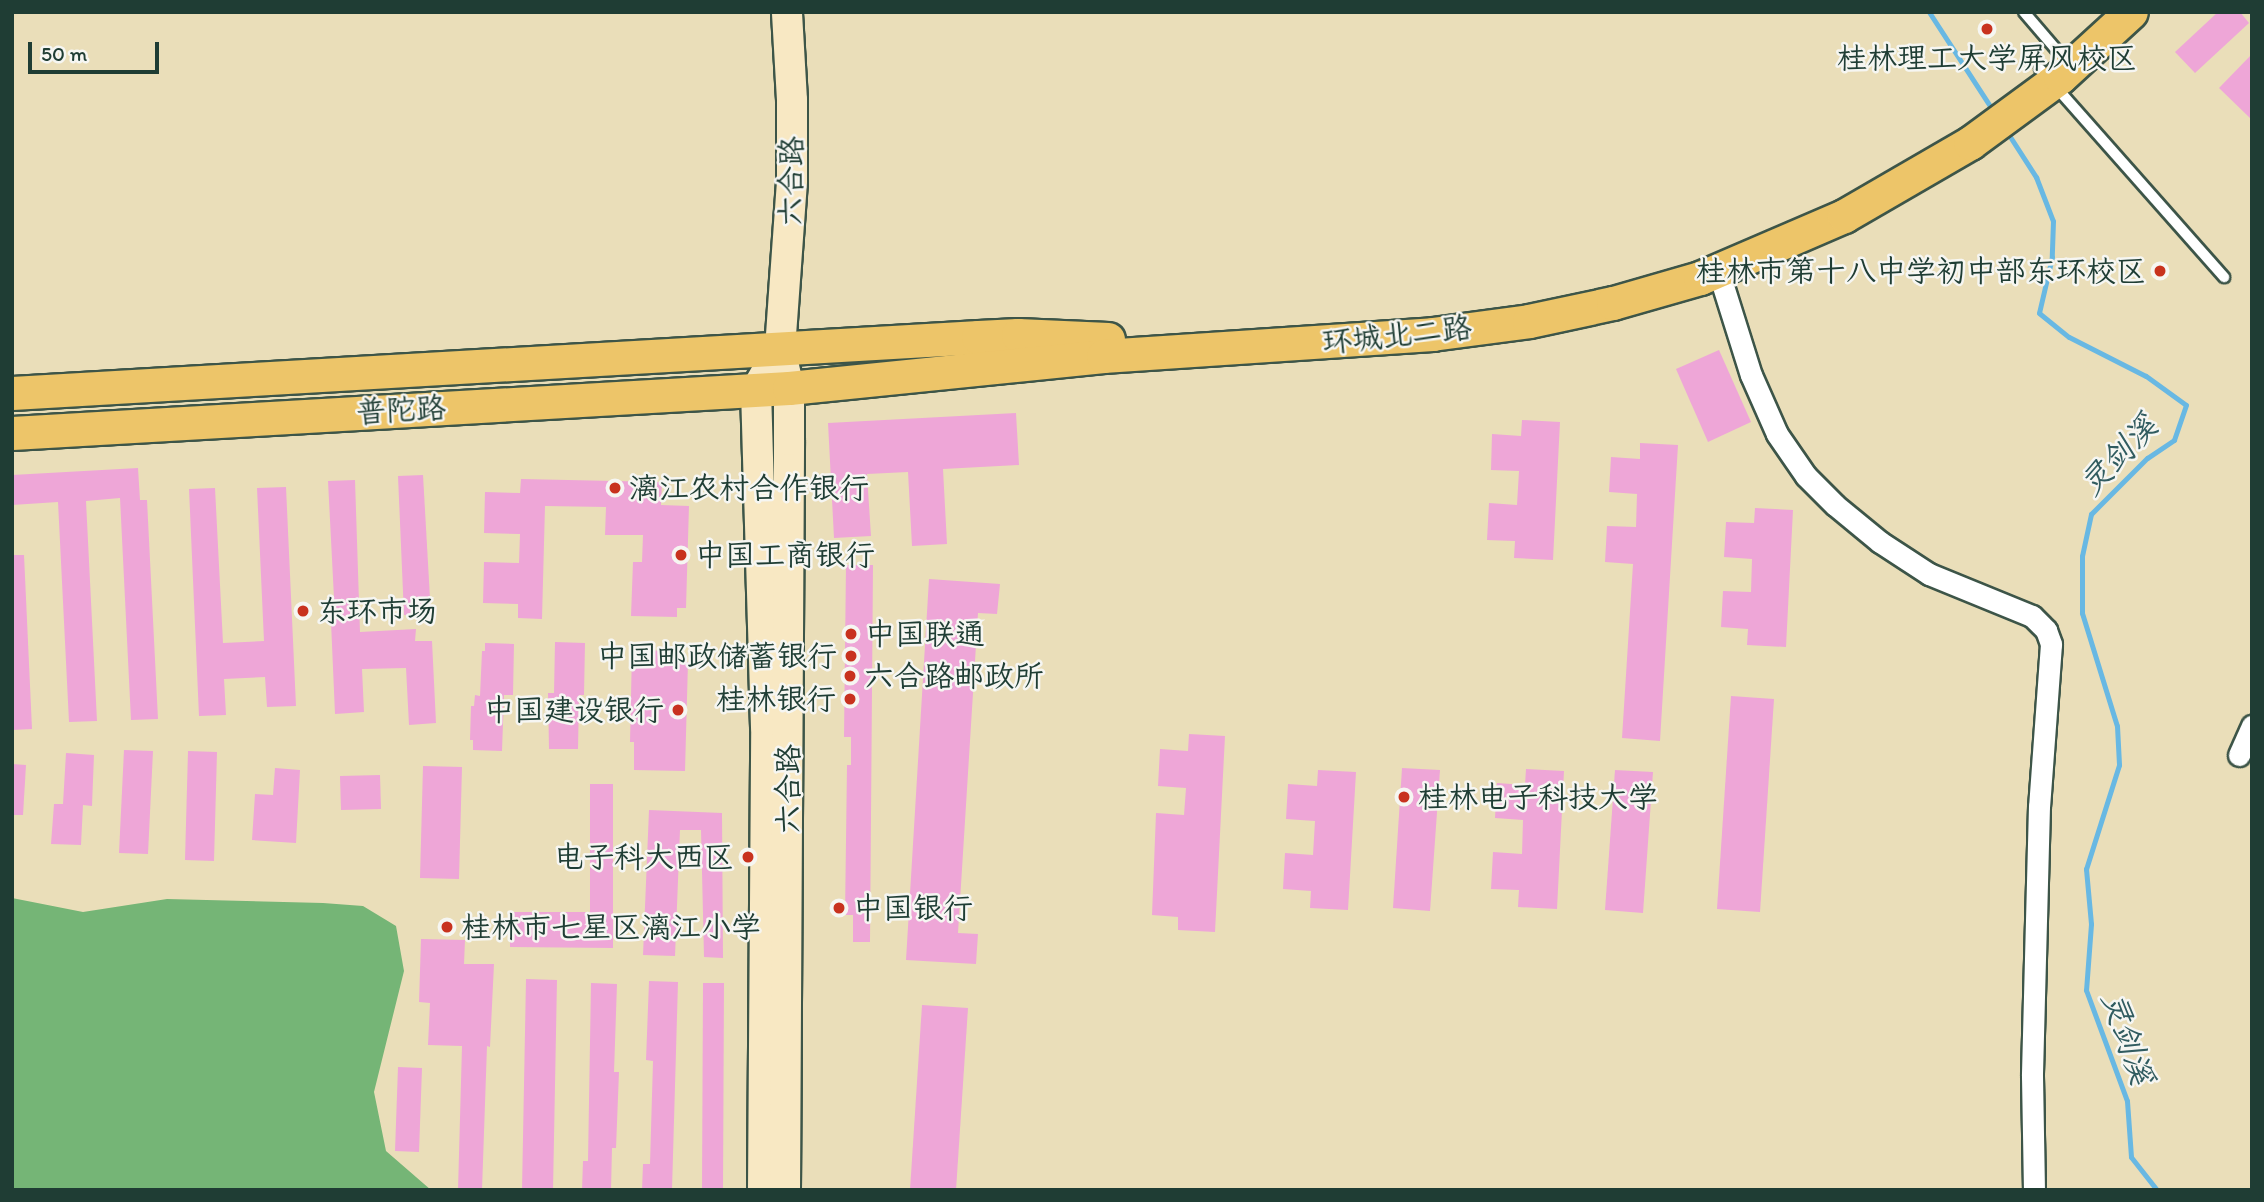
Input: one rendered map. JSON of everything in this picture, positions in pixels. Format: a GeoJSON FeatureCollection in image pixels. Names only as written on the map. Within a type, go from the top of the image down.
{"type":"FeatureCollection","features":[{"type":"Feature","properties":{"kind":"main road","name":"六合路"},"geometry":{"type":"LineString","coordinates":[[785,1190],[789,388],[780,349],[792,180],[792,100],[787,12]]}},
{"type":"Feature","properties":{"kind":"main road"},"geometry":{"type":"LineString","coordinates":[[2038,80],[2105,12]]}},
{"type":"Feature","properties":{"kind":"main road"},"geometry":{"type":"LineString","coordinates":[[1965,135],[2131,12]]}},
{"type":"Feature","properties":{"kind":"main road","name":"环城北二路"},"geometry":{"type":"LineString","coordinates":[[780,349],[1018,335],[1103,340],[1222,334],[1429,319],[1526,306],[1609,289],[1693,262],[1771,231],[1965,135]]}},
{"type":"Feature","properties":{"kind":"main road","name":"环城北二路"},"geometry":{"type":"LineString","coordinates":[[789,388],[1103,356],[1432,334],[1529,321],[1613,303],[1718,271],[1844,216],[1965,135]]}},
{"type":"Feature","properties":{"kind":"main road"},"geometry":{"type":"LineString","coordinates":[[756,390],[780,349]]}},
{"type":"Feature","properties":{"kind":"main road","name":"普陀路"},"geometry":{"type":"LineString","coordinates":[[12,393],[780,349]]}},
{"type":"Feature","properties":{"kind":"main road","name":"普陀路"},"geometry":{"type":"LineString","coordinates":[[12,433],[789,388]]}},
{"type":"Feature","properties":{"kind":"main road","name":"六合路"},"geometry":{"type":"LineString","coordinates":[[756,390],[766,727],[763,1190]]}},
{"type":"Feature","properties":{"kind":"street"},"geometry":{"type":"LineString","coordinates":[[1718,271],[1751,375],[1777,434],[1806,476],[1835,506],[1880,542],[1929,574],[2032,617],[2046,630],[2051,644],[2039,806],[2032,1076],[2034,1190]]}},
{"type":"Feature","properties":{"kind":"street"},"geometry":{"type":"LineString","coordinates":[[2239,755],[2252,726]]}},
{"type":"Feature","properties":{"kind":"lane"},"geometry":{"type":"LineString","coordinates":[[2024,12],[2038,80],[2224,277]]}},
{"type":"Feature","properties":{"kind":"green space"},"geometry":{"type":"Polygon","coordinates":[[[12,898],[83,912],[167,899],[323,903],[363,906],[396,926],[404,971],[374,1092],[386,1151],[431,1190],[12,1190],[12,898]]]}},
{"type":"Feature","properties":{"kind":"building"},"geometry":{"type":"Polygon","coordinates":[[[2218,12],[2240,12],[2249,23],[2195,73],[2175,52],[2218,12]]]}},
{"type":"Feature","properties":{"kind":"building"},"geometry":{"type":"Polygon","coordinates":[[[2252,54],[2252,120],[2219,88],[2252,54]]]}},
{"type":"Feature","properties":{"kind":"building"},"geometry":{"type":"Polygon","coordinates":[[[1719,350],[1751,422],[1708,442],[1676,369],[1719,350]]]}},
{"type":"Feature","properties":{"kind":"building"},"geometry":{"type":"Polygon","coordinates":[[[1016,413],[1019,465],[943,469],[947,544],[912,546],[908,472],[867,474],[871,536],[834,538],[828,423],[1016,413]]]}},
{"type":"Feature","properties":{"kind":"building"},"geometry":{"type":"Polygon","coordinates":[[[1522,420],[1560,422],[1553,560],[1514,558],[1515,541],[1487,540],[1489,503],[1517,505],[1519,471],[1491,470],[1492,434],[1521,436],[1522,420]]]}},
{"type":"Feature","properties":{"kind":"building"},"geometry":{"type":"Polygon","coordinates":[[[1640,443],[1678,445],[1660,741],[1622,738],[1633,564],[1605,562],[1607,526],[1636,527],[1637,494],[1609,492],[1611,457],[1640,459],[1640,443]]]}},
{"type":"Feature","properties":{"kind":"building"},"geometry":{"type":"Polygon","coordinates":[[[138,468],[140,500],[147,500],[158,719],[131,720],[120,498],[86,501],[97,721],[69,722],[58,502],[12,505],[12,475],[138,468]]]}},
{"type":"Feature","properties":{"kind":"building"},"geometry":{"type":"Polygon","coordinates":[[[423,475],[431,616],[404,615],[398,476],[423,475]]]}},
{"type":"Feature","properties":{"kind":"building"},"geometry":{"type":"Polygon","coordinates":[[[521,479],[662,482],[661,505],[689,506],[686,608],[677,608],[677,617],[631,616],[633,562],[642,562],[643,535],[605,535],[606,507],[545,506],[542,619],[518,618],[518,604],[483,603],[484,562],[519,563],[520,534],[484,533],[485,492],[520,493],[521,479]]]}},
{"type":"Feature","properties":{"kind":"building"},"geometry":{"type":"Polygon","coordinates":[[[355,480],[360,632],[416,629],[415,641],[432,641],[436,723],[409,725],[406,668],[362,669],[364,712],[335,714],[330,599],[334,598],[328,481],[355,480]]]}},
{"type":"Feature","properties":{"kind":"building"},"geometry":{"type":"Polygon","coordinates":[[[286,487],[296,706],[267,707],[265,677],[224,679],[226,715],[199,716],[189,489],[215,488],[223,643],[264,641],[257,488],[286,487]]]}},
{"type":"Feature","properties":{"kind":"building"},"geometry":{"type":"Polygon","coordinates":[[[1755,508],[1793,510],[1786,647],[1747,645],[1748,629],[1721,627],[1723,591],[1751,592],[1752,559],[1724,557],[1726,522],[1754,523],[1755,508]]]}},
{"type":"Feature","properties":{"kind":"building"},"geometry":{"type":"Polygon","coordinates":[[[12,555],[24,555],[32,729],[12,730],[12,555]]]}},
{"type":"Feature","properties":{"kind":"building"},"geometry":{"type":"Polygon","coordinates":[[[846,565],[873,565],[870,942],[853,942],[853,915],[845,915],[847,765],[851,765],[851,737],[844,737],[846,565]]]}},
{"type":"Feature","properties":{"kind":"building"},"geometry":{"type":"Polygon","coordinates":[[[929,579],[1000,584],[997,614],[978,613],[958,933],[978,934],[976,964],[906,960],[929,579]]]}},
{"type":"Feature","properties":{"kind":"building"},"geometry":{"type":"Polygon","coordinates":[[[555,642],[585,643],[584,695],[579,695],[578,749],[549,749],[548,693],[554,693],[555,642]]]}},
{"type":"Feature","properties":{"kind":"building"},"geometry":{"type":"Polygon","coordinates":[[[485,643],[514,644],[513,695],[504,695],[502,751],[473,750],[473,740],[470,740],[471,706],[474,706],[475,695],[480,696],[482,651],[485,651],[485,643]]]}},
{"type":"Feature","properties":{"kind":"building"},"geometry":{"type":"Polygon","coordinates":[[[632,650],[677,651],[677,662],[688,662],[685,771],[634,770],[634,742],[630,742],[632,650]]]}},
{"type":"Feature","properties":{"kind":"building"},"geometry":{"type":"Polygon","coordinates":[[[1731,696],[1774,699],[1760,912],[1717,909],[1731,696]]]}},
{"type":"Feature","properties":{"kind":"building"},"geometry":{"type":"Polygon","coordinates":[[[1189,734],[1225,736],[1215,932],[1178,930],[1178,917],[1152,915],[1156,813],[1184,815],[1186,788],[1158,786],[1160,749],[1188,751],[1189,734]]]}},
{"type":"Feature","properties":{"kind":"building"},"geometry":{"type":"Polygon","coordinates":[[[124,750],[153,751],[148,854],[119,853],[124,750]]]}},
{"type":"Feature","properties":{"kind":"building"},"geometry":{"type":"Polygon","coordinates":[[[188,751],[217,752],[214,861],[185,860],[188,751]]]}},
{"type":"Feature","properties":{"kind":"building"},"geometry":{"type":"Polygon","coordinates":[[[66,753],[94,755],[92,806],[83,805],[81,845],[51,844],[54,804],[63,804],[66,753]]]}},
{"type":"Feature","properties":{"kind":"building"},"geometry":{"type":"Polygon","coordinates":[[[12,764],[26,765],[23,815],[12,815],[12,764]]]}},
{"type":"Feature","properties":{"kind":"building"},"geometry":{"type":"Polygon","coordinates":[[[423,766],[462,767],[459,879],[420,878],[423,766]]]}},
{"type":"Feature","properties":{"kind":"building"},"geometry":{"type":"Polygon","coordinates":[[[275,768],[300,770],[296,843],[252,840],[255,794],[273,795],[275,768]]]}},
{"type":"Feature","properties":{"kind":"building"},"geometry":{"type":"Polygon","coordinates":[[[1402,768],[1440,770],[1430,911],[1393,908],[1402,768]]]}},
{"type":"Feature","properties":{"kind":"building"},"geometry":{"type":"Polygon","coordinates":[[[1526,769],[1564,771],[1557,909],[1518,907],[1519,890],[1491,889],[1493,852],[1522,854],[1523,820],[1495,818],[1497,783],[1525,785],[1526,769]]]}},
{"type":"Feature","properties":{"kind":"building"},"geometry":{"type":"Polygon","coordinates":[[[1318,770],[1356,772],[1348,910],[1310,908],[1311,891],[1283,889],[1285,853],[1313,855],[1315,821],[1286,819],[1288,784],[1317,786],[1318,770]]]}},
{"type":"Feature","properties":{"kind":"building"},"geometry":{"type":"Polygon","coordinates":[[[1615,770],[1653,772],[1643,913],[1605,910],[1615,770]]]}},
{"type":"Feature","properties":{"kind":"building"},"geometry":{"type":"Polygon","coordinates":[[[380,775],[381,809],[341,810],[340,776],[380,775]]]}},
{"type":"Feature","properties":{"kind":"building"},"geometry":{"type":"Polygon","coordinates":[[[590,784],[613,784],[613,948],[510,947],[510,912],[590,912],[590,784]]]}},
{"type":"Feature","properties":{"kind":"building"},"geometry":{"type":"Polygon","coordinates":[[[649,810],[722,813],[723,958],[704,957],[701,830],[680,830],[675,956],[643,955],[649,810]]]}},
{"type":"Feature","properties":{"kind":"building"},"geometry":{"type":"Polygon","coordinates":[[[421,939],[465,940],[464,964],[494,964],[490,1047],[487,1046],[482,1190],[458,1190],[462,1046],[428,1045],[430,1003],[419,1002],[421,939]]]}},
{"type":"Feature","properties":{"kind":"building"},"geometry":{"type":"Polygon","coordinates":[[[526,979],[557,980],[553,1190],[522,1190],[526,979]]]}},
{"type":"Feature","properties":{"kind":"building"},"geometry":{"type":"Polygon","coordinates":[[[649,981],[678,982],[672,1190],[642,1190],[643,1164],[650,1164],[653,1061],[646,1060],[649,981]]]}},
{"type":"Feature","properties":{"kind":"building"},"geometry":{"type":"Polygon","coordinates":[[[591,983],[617,984],[614,1072],[619,1072],[616,1148],[612,1148],[611,1190],[582,1190],[583,1161],[588,1161],[591,983]]]}},
{"type":"Feature","properties":{"kind":"building"},"geometry":{"type":"Polygon","coordinates":[[[703,983],[724,983],[723,1190],[702,1190],[703,983]]]}},
{"type":"Feature","properties":{"kind":"building"},"geometry":{"type":"Polygon","coordinates":[[[922,1005],[968,1008],[956,1190],[910,1190],[922,1005]]]}},
{"type":"Feature","properties":{"kind":"building"},"geometry":{"type":"Polygon","coordinates":[[[398,1067],[422,1068],[419,1152],[395,1151],[398,1067]]]}},
{"type":"Feature","properties":{"kind":"waterway","name":"灵剑溪"},"geometry":{"type":"LineString","coordinates":[[1929,12],[1994,112]]}},
{"type":"Feature","properties":{"kind":"waterway","name":"灵剑溪"},"geometry":{"type":"LineString","coordinates":[[2007,132],[2036,177],[2053,221],[2052,257],[2039,313],[2069,337],[2146,376],[2186,405],[2174,440],[2147,458],[2091,514],[2082,556],[2082,613],[2117,726],[2119,765],[2086,869],[2091,924],[2086,990],[2127,1101],[2131,1157],[2157,1190]]}},
{"type":"Feature","properties":{"kind":"place","name":"桂林理工大学屏风校区"},"geometry":{"type":"Point","coordinates":[1987,29]}},
{"type":"Feature","properties":{"kind":"place","name":"桂林市第十八中学初中部东环校区"},"geometry":{"type":"Point","coordinates":[2160,271]}},
{"type":"Feature","properties":{"kind":"place","name":"漓江农村合作银行"},"geometry":{"type":"Point","coordinates":[615,488]}},
{"type":"Feature","properties":{"kind":"place","name":"中国工商银行"},"geometry":{"type":"Point","coordinates":[681,555]}},
{"type":"Feature","properties":{"kind":"place","name":"东环市场"},"geometry":{"type":"Point","coordinates":[303,611]}},
{"type":"Feature","properties":{"kind":"place","name":"中国联通"},"geometry":{"type":"Point","coordinates":[851,634]}},
{"type":"Feature","properties":{"kind":"place","name":"中国邮政储蓄银行"},"geometry":{"type":"Point","coordinates":[851,656]}},
{"type":"Feature","properties":{"kind":"place","name":"六合路邮政所"},"geometry":{"type":"Point","coordinates":[850,676]}},
{"type":"Feature","properties":{"kind":"place","name":"桂林银行"},"geometry":{"type":"Point","coordinates":[850,699]}},
{"type":"Feature","properties":{"kind":"place","name":"中国建设银行"},"geometry":{"type":"Point","coordinates":[678,710]}},
{"type":"Feature","properties":{"kind":"place","name":"桂林电子科技大学"},"geometry":{"type":"Point","coordinates":[1404,797]}},
{"type":"Feature","properties":{"kind":"place","name":"电子科大西区"},"geometry":{"type":"Point","coordinates":[748,857]}},
{"type":"Feature","properties":{"kind":"place","name":"中国银行"},"geometry":{"type":"Point","coordinates":[839,908]}},
{"type":"Feature","properties":{"kind":"place","name":"桂林市七星区漓江小学"},"geometry":{"type":"Point","coordinates":[447,927]}}]}
